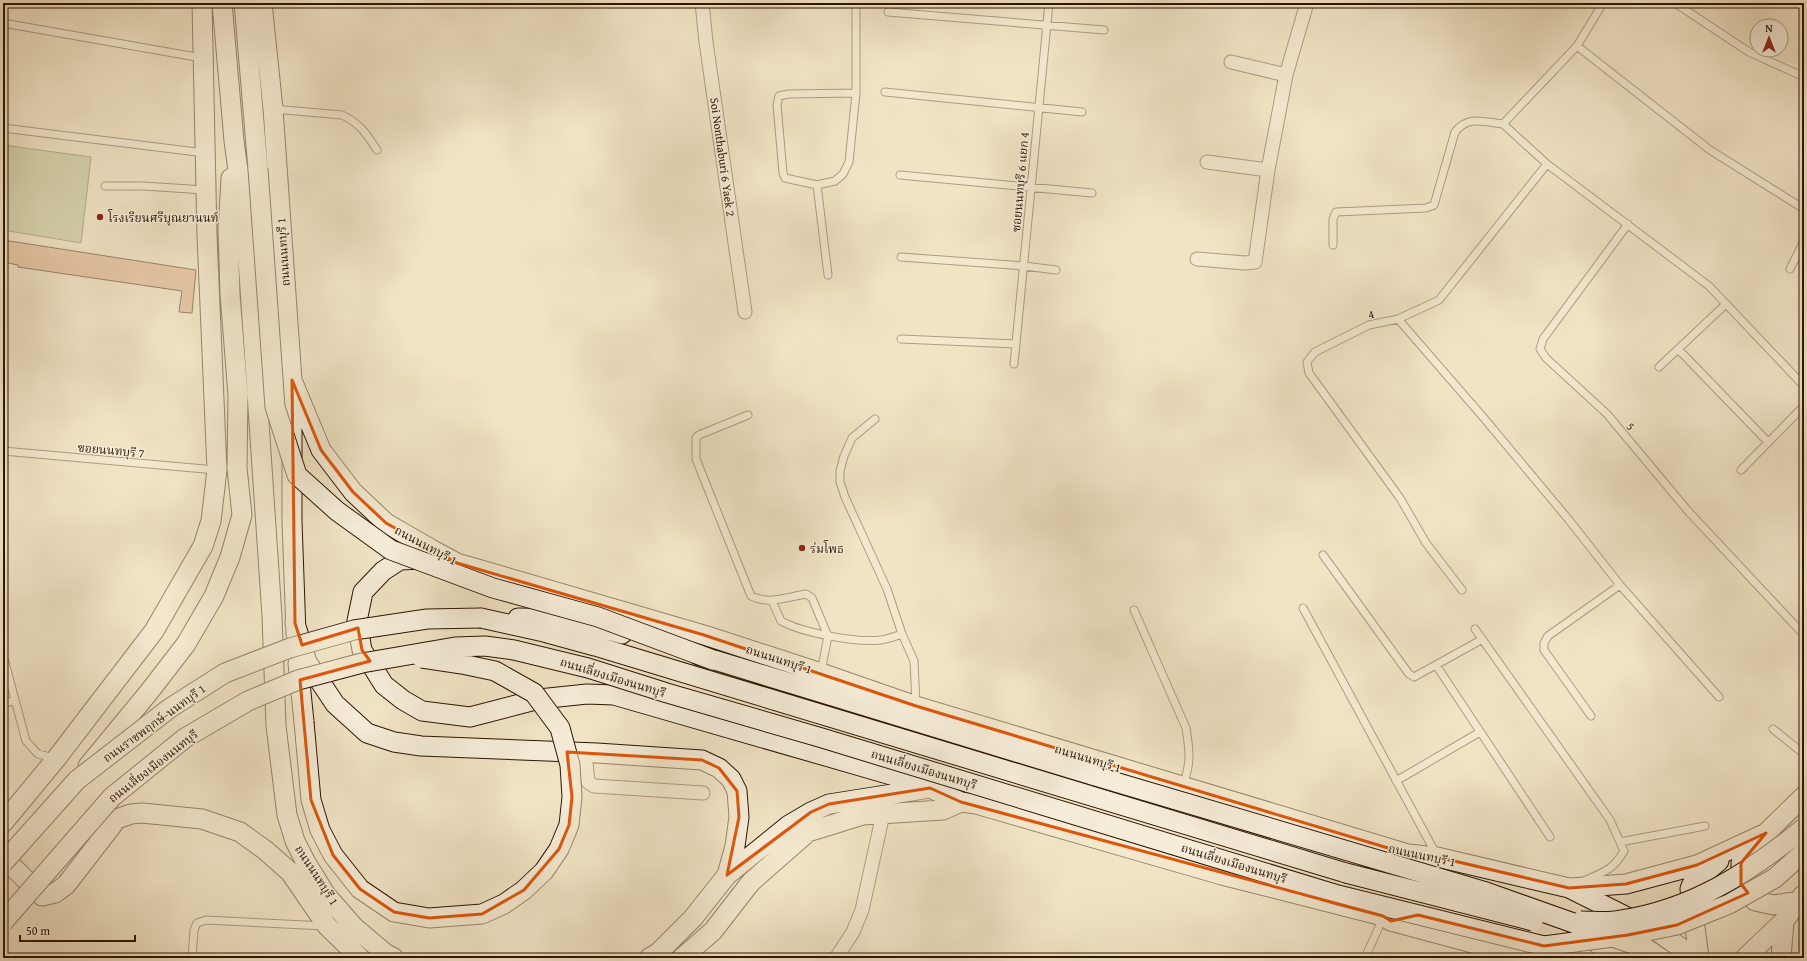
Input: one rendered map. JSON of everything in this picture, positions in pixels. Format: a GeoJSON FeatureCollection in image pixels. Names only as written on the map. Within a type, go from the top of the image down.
{"type":"FeatureCollection","features":[{"type":"Feature","properties":{"kind":"main road"},"geometry":{"type":"LineString","coordinates":[[3,823],[56,759],[154,631],[203,546],[211,522],[217,470],[206,190],[202,3]]}},
{"type":"Feature","properties":{"kind":"main road","name":"ถนนนนทบุรี 1"},"geometry":{"type":"LineString","coordinates":[[222,3],[234,141],[246,229],[272,616],[276,726],[287,815],[295,841],[305,861],[326,894],[354,927],[386,954],[394,958]]}},
{"type":"Feature","properties":{"kind":"main road"},"geometry":{"type":"LineString","coordinates":[[244,3],[275,407],[297,475],[337,511],[391,550],[493,588],[598,617],[713,660]]}},
{"type":"Feature","properties":{"kind":"main road","name":"ถนนนนทบุรี 1"},"geometry":{"type":"LineString","coordinates":[[262,3],[273,109],[292,380],[321,450],[353,492],[386,523],[457,563],[704,635],[916,706],[1408,854],[1438,858],[1569,888],[1657,932],[1698,958]]}},
{"type":"Feature","properties":{"kind":"main road"},"geometry":{"type":"LineString","coordinates":[[77,780],[186,644],[214,596],[230,556],[242,515],[237,468],[238,395],[230,294],[228,230],[234,141]]}},
{"type":"Feature","properties":{"kind":"main road"},"geometry":{"type":"LineString","coordinates":[[292,380],[292,522],[295,623],[311,800],[320,830],[333,855],[360,889],[394,912],[429,918],[482,914],[504,904],[524,890],[544,871],[560,849],[569,824],[572,797],[570,765],[560,728],[534,693],[495,671],[462,664],[401,656]]}},
{"type":"Feature","properties":{"kind":"main road"},"geometry":{"type":"LineString","coordinates":[[457,563],[425,559],[400,560],[383,571],[363,592],[357,621],[362,650],[384,685],[403,700],[422,711],[470,717],[539,699],[588,694],[614,695],[919,783],[961,802],[976,804],[1222,875],[1387,919],[1493,953],[1528,958]]}},
{"type":"Feature","properties":{"kind":"main road"},"geometry":{"type":"LineString","coordinates":[[481,618],[546,618],[599,627],[1483,891],[1647,949],[1660,958]]}},
{"type":"Feature","properties":{"kind":"main road","name":"ถนนราชพฤกษ์-นนทบุรี 1"},"geometry":{"type":"LineString","coordinates":[[3,863],[77,780],[170,708],[226,673],[290,648],[354,630],[427,619],[481,618]]}},
{"type":"Feature","properties":{"kind":"main road","name":"ถนนเลี่ยงเมืองนนทบุรี"},"geometry":{"type":"LineString","coordinates":[[481,618],[544,632],[595,646],[1346,873],[1537,922],[1620,921],[1684,904],[1724,885],[1780,847],[1804,828]]}},
{"type":"Feature","properties":{"kind":"main road"},"geometry":{"type":"LineString","coordinates":[[295,623],[307,662],[335,704],[367,733],[394,742],[421,746],[702,760],[719,768],[731,779],[737,791],[739,817],[727,875]]}},
{"type":"Feature","properties":{"kind":"main road","name":"ถนนเลี่ยงเมืองนนทบุรี"},"geometry":{"type":"LineString","coordinates":[[3,922],[112,797],[185,738],[248,701],[298,680],[362,663],[455,647],[485,646],[514,650],[588,668],[1338,895],[1544,946],[1628,935],[1677,925],[1729,904],[1775,878],[1804,852]]}},
{"type":"Feature","properties":{"kind":"main road"},"geometry":{"type":"LineString","coordinates":[[649,958],[658,953],[693,918],[727,875],[789,825],[811,812],[830,804],[930,788]]}},
{"type":"Feature","properties":{"kind":"main road"},"geometry":{"type":"LineString","coordinates":[[1801,898],[1774,905],[1755,901],[1741,884],[1741,863],[1766,833],[1804,796]]}},
{"type":"Feature","properties":{"kind":"main road"},"geometry":{"type":"LineString","coordinates":[[682,958],[713,931],[751,882],[808,832],[863,815],[943,810],[961,802]]}},
{"type":"Feature","properties":{"kind":"main road"},"geometry":{"type":"LineString","coordinates":[[3,857],[42,896],[55,893],[66,885],[117,819],[131,814],[142,813],[202,819],[240,832],[265,850],[290,872],[327,926],[360,958]]}},
{"type":"Feature","properties":{"kind":"main road"},"geometry":{"type":"LineString","coordinates":[[1569,888],[1626,884],[1697,865],[1766,833]]}},
{"type":"Feature","properties":{"kind":"main road","name":"ถนนนนทบุรี 1"},"geometry":{"type":"LineString","coordinates":[[1698,958],[1690,896],[1692,884],[1737,846]]}},
{"type":"Feature","properties":{"kind":"main road"},"geometry":{"type":"LineString","coordinates":[[1387,919],[1415,918],[1430,898],[1429,881],[1408,854]]}},
{"type":"Feature","properties":{"kind":"main road"},"geometry":{"type":"LineString","coordinates":[[1745,958],[1784,921],[1801,898]]}},
{"type":"Feature","properties":{"kind":"main road"},"geometry":{"type":"LineString","coordinates":[[1781,958],[1784,921]]}},
{"type":"Feature","properties":{"kind":"main road"},"geometry":{"type":"LineString","coordinates":[[1544,946],[1584,958]]}},
{"type":"Feature","properties":{"kind":"street","name":"Soi Nonthaburi 6 Yaek 2"},"geometry":{"type":"LineString","coordinates":[[702,3],[706,42],[745,312]]}},
{"type":"Feature","properties":{"kind":"street"},"geometry":{"type":"LineString","coordinates":[[1197,259],[1245,263],[1255,262],[1268,170],[1286,75],[1306,3]]}},
{"type":"Feature","properties":{"kind":"street"},"geometry":{"type":"LineString","coordinates":[[1231,62],[1286,75]]}},
{"type":"Feature","properties":{"kind":"street"},"geometry":{"type":"LineString","coordinates":[[1207,162],[1268,170]]}},
{"type":"Feature","properties":{"kind":"street"},"geometry":{"type":"LineString","coordinates":[[585,753],[588,782],[594,786],[703,793]]}},
{"type":"Feature","properties":{"kind":"street"},"geometry":{"type":"LineString","coordinates":[[836,958],[853,932],[862,910],[883,814]]}},
{"type":"Feature","properties":{"kind":"lane"},"geometry":{"type":"LineString","coordinates":[[856,3],[856,93],[849,162],[843,174],[835,181],[817,185],[785,178],[783,172],[778,98],[789,94],[856,93]]}},
{"type":"Feature","properties":{"kind":"lane","name":"ซอยนนทบุรี 6 แยก 4"},"geometry":{"type":"LineString","coordinates":[[1014,364],[1049,3]]}},
{"type":"Feature","properties":{"kind":"lane"},"geometry":{"type":"LineString","coordinates":[[1503,124],[1577,46],[1603,3]]}},
{"type":"Feature","properties":{"kind":"lane"},"geometry":{"type":"LineString","coordinates":[[1675,3],[1749,52],[1804,77]]}},
{"type":"Feature","properties":{"kind":"lane"},"geometry":{"type":"LineString","coordinates":[[888,12],[1104,30]]}},
{"type":"Feature","properties":{"kind":"lane"},"geometry":{"type":"LineString","coordinates":[[3,23],[204,59]]}},
{"type":"Feature","properties":{"kind":"lane"},"geometry":{"type":"LineString","coordinates":[[1577,46],[1710,150],[1804,209]]}},
{"type":"Feature","properties":{"kind":"lane"},"geometry":{"type":"LineString","coordinates":[[884,92],[1082,112]]}},
{"type":"Feature","properties":{"kind":"lane"},"geometry":{"type":"LineString","coordinates":[[273,109],[342,115],[352,119],[362,127],[377,150]]}},
{"type":"Feature","properties":{"kind":"lane"},"geometry":{"type":"LineString","coordinates":[[1333,245],[1333,220],[1336,212],[1426,208],[1434,205],[1455,132],[1461,125],[1470,120],[1503,124],[1547,164],[1708,286],[1804,386]]}},
{"type":"Feature","properties":{"kind":"lane"},"geometry":{"type":"LineString","coordinates":[[3,128],[205,153]]}},
{"type":"Feature","properties":{"kind":"lane","name":"4"},"geometry":{"type":"LineString","coordinates":[[1462,590],[1426,543],[1400,498],[1309,373],[1307,362],[1315,352],[1369,325],[1398,320],[1439,300],[1547,164]]}},
{"type":"Feature","properties":{"kind":"lane"},"geometry":{"type":"LineString","coordinates":[[900,175],[1092,193]]}},
{"type":"Feature","properties":{"kind":"lane"},"geometry":{"type":"LineString","coordinates":[[817,185],[828,275]]}},
{"type":"Feature","properties":{"kind":"lane"},"geometry":{"type":"LineString","coordinates":[[105,186],[143,186],[206,190]]}},
{"type":"Feature","properties":{"kind":"lane","name":"5"},"geometry":{"type":"LineString","coordinates":[[1628,224],[1543,338],[1540,349],[1546,358],[1607,414],[1688,511],[1804,635]]}},
{"type":"Feature","properties":{"kind":"lane"},"geometry":{"type":"LineString","coordinates":[[1790,269],[1804,241]]}},
{"type":"Feature","properties":{"kind":"lane"},"geometry":{"type":"LineString","coordinates":[[901,257],[1024,266],[1056,270]]}},
{"type":"Feature","properties":{"kind":"lane"},"geometry":{"type":"LineString","coordinates":[[1659,367],[1726,304]]}},
{"type":"Feature","properties":{"kind":"lane"},"geometry":{"type":"LineString","coordinates":[[1398,320],[1483,417],[1569,520],[1620,585],[1719,697]]}},
{"type":"Feature","properties":{"kind":"lane"},"geometry":{"type":"LineString","coordinates":[[901,339],[1016,344]]}},
{"type":"Feature","properties":{"kind":"lane"},"geometry":{"type":"LineString","coordinates":[[1678,349],[1768,442]]}},
{"type":"Feature","properties":{"kind":"lane"},"geometry":{"type":"LineString","coordinates":[[1741,470],[1804,406]]}},
{"type":"Feature","properties":{"kind":"lane"},"geometry":{"type":"LineString","coordinates":[[748,415],[699,435],[696,438],[696,459],[751,596],[759,600],[772,601],[806,594],[812,598],[828,636],[821,673]]}},
{"type":"Feature","properties":{"kind":"lane"},"geometry":{"type":"LineString","coordinates":[[875,420],[852,438],[842,462],[840,482],[845,497],[887,589],[902,634],[914,661],[916,706]]}},
{"type":"Feature","properties":{"kind":"lane","name":"ซอยนนทบุรี 7"},"geometry":{"type":"LineString","coordinates":[[3,451],[217,470]]}},
{"type":"Feature","properties":{"kind":"lane"},"geometry":{"type":"LineString","coordinates":[[1323,556],[1409,674],[1414,677],[1481,640]]}},
{"type":"Feature","properties":{"kind":"lane"},"geometry":{"type":"LineString","coordinates":[[1591,716],[1544,650],[1544,643],[1548,636],[1620,585]]}},
{"type":"Feature","properties":{"kind":"lane"},"geometry":{"type":"LineString","coordinates":[[772,601],[781,622],[828,636],[862,640],[882,640],[902,634]]}},
{"type":"Feature","properties":{"kind":"lane"},"geometry":{"type":"LineString","coordinates":[[1303,608],[1438,858]]}},
{"type":"Feature","properties":{"kind":"lane"},"geometry":{"type":"LineString","coordinates":[[1134,610],[1186,728],[1189,749],[1189,768],[1183,786]]}},
{"type":"Feature","properties":{"kind":"lane"},"geometry":{"type":"LineString","coordinates":[[1475,629],[1481,640],[1610,820],[1624,851],[1617,863],[1605,871],[1569,888]]}},
{"type":"Feature","properties":{"kind":"lane"},"geometry":{"type":"LineString","coordinates":[[3,654],[14,701],[26,741],[38,754],[56,759]]}},
{"type":"Feature","properties":{"kind":"lane"},"geometry":{"type":"LineString","coordinates":[[1436,665],[1550,837]]}},
{"type":"Feature","properties":{"kind":"lane"},"geometry":{"type":"LineString","coordinates":[[3,703],[14,701]]}},
{"type":"Feature","properties":{"kind":"lane"},"geometry":{"type":"LineString","coordinates":[[1774,729],[1804,754]]}},
{"type":"Feature","properties":{"kind":"lane"},"geometry":{"type":"LineString","coordinates":[[1396,781],[1480,732]]}},
{"type":"Feature","properties":{"kind":"lane"},"geometry":{"type":"LineString","coordinates":[[1620,842],[1705,826]]}},
{"type":"Feature","properties":{"kind":"lane"},"geometry":{"type":"LineString","coordinates":[[1365,958],[1387,919]]}},
{"type":"Feature","properties":{"kind":"lane"},"geometry":{"type":"LineString","coordinates":[[192,958],[194,930],[197,923],[206,920],[327,926]]}},
{"type":"Feature","properties":{"kind":"highlighted area"},"geometry":{"type":"Polygon","coordinates":[[[292,380],[321,450],[353,492],[386,523],[457,563],[704,635],[916,706],[1408,854],[1437,857],[1569,888],[1626,884],[1697,865],[1766,833],[1741,863],[1741,884],[1748,893],[1677,925],[1628,935],[1544,946],[1418,915],[1391,921],[1383,916],[961,802],[930,788],[829,804],[811,812],[727,875],[739,817],[737,791],[719,768],[702,760],[567,752],[572,797],[569,825],[559,849],[524,890],[482,914],[429,918],[394,912],[360,889],[333,855],[311,800],[300,680],[370,661],[362,650],[358,628],[302,645],[295,623],[292,380]]]}},
{"type":"Feature","properties":{"kind":"green space"},"geometry":{"type":"Polygon","coordinates":[[[3,145],[91,157],[81,243],[3,230],[3,145]]]}},
{"type":"Feature","properties":{"kind":"building"},"geometry":{"type":"Polygon","coordinates":[[[3,240],[196,270],[192,313],[179,312],[182,291],[18,267],[18,265],[3,262],[3,240]]]}},
{"type":"Feature","properties":{"kind":"place","name":"โรงเรียนศรีบุณยานนท์"},"geometry":{"type":"Point","coordinates":[100,217]}},
{"type":"Feature","properties":{"kind":"place","name":"ร่มโพธ"},"geometry":{"type":"Point","coordinates":[802,548]}}]}
